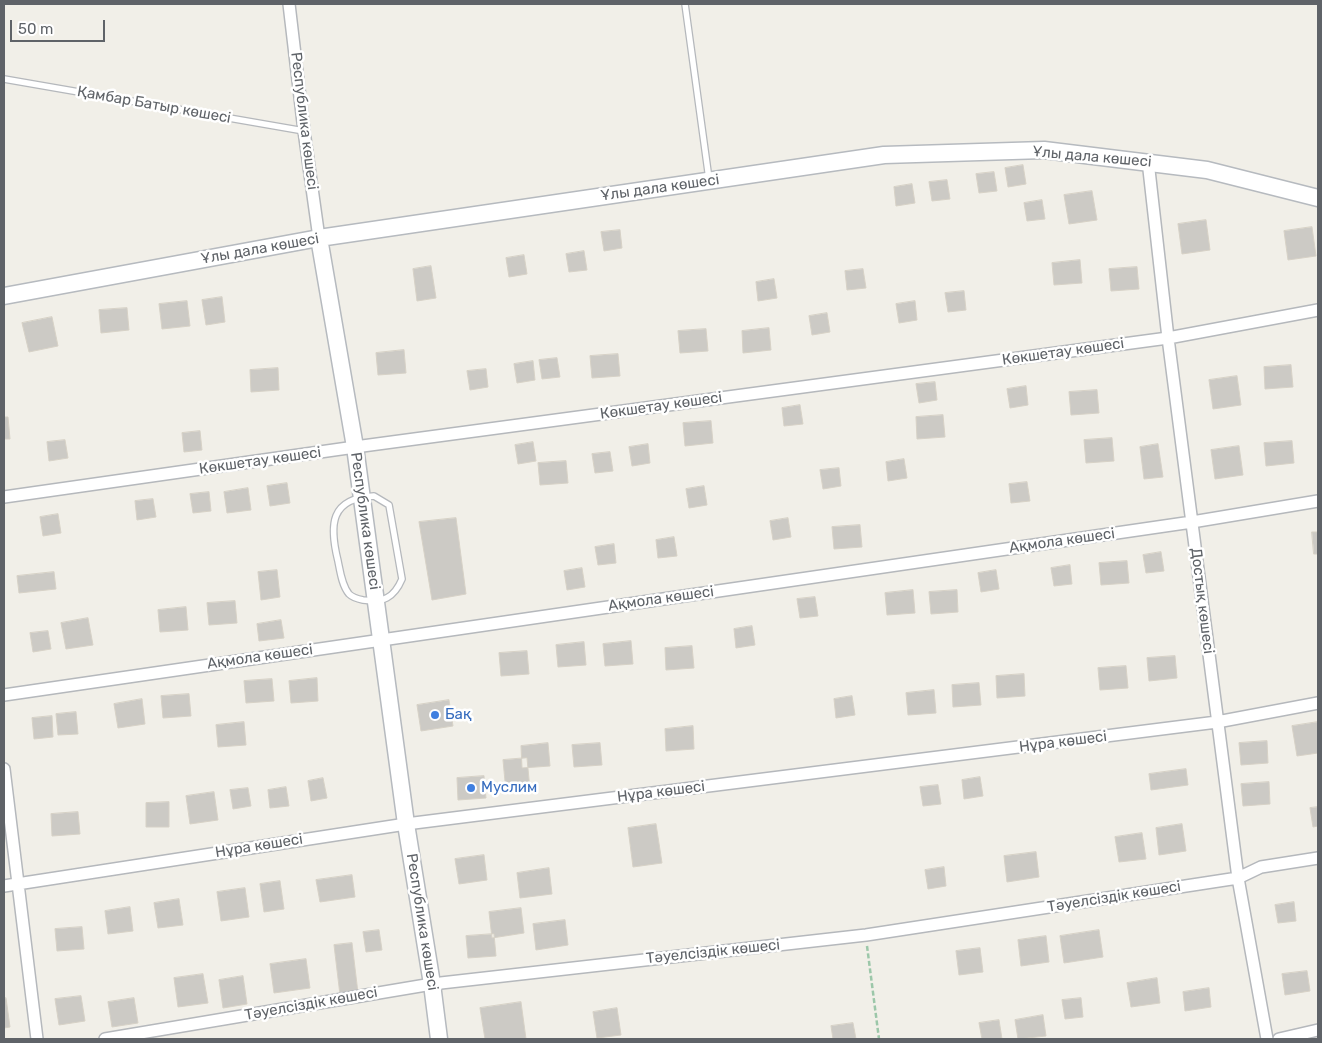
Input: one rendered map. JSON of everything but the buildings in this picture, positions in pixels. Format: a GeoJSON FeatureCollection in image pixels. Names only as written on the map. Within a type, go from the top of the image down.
{"type":"FeatureCollection","features":[{"type":"Feature","properties":{"kind":"street","name":"Республика көшесі"},"geometry":{"type":"LineString","coordinates":[[289,4],[319,238],[355,447],[406,824],[439,1039]]}},
{"type":"Feature","properties":{"kind":"street","name":"Ұлы дала көшесі"},"geometry":{"type":"LineString","coordinates":[[4,296],[319,238],[884,155],[1044,150],[1148,161],[1207,170],[1318,198]]}},
{"type":"Feature","properties":{"kind":"street","name":"Достық көшесі"},"geometry":{"type":"LineString","coordinates":[[1148,161],[1168,338],[1238,878],[1267,1039]]}},
{"type":"Feature","properties":{"kind":"street","name":"Көкшетау көшесі"},"geometry":{"type":"LineString","coordinates":[[4,497],[355,447],[1168,338],[1318,310]]}},
{"type":"Feature","properties":{"kind":"street","name":"Ақмола көшесі"},"geometry":{"type":"LineString","coordinates":[[4,695],[1192,522],[1318,501]]}},
{"type":"Feature","properties":{"kind":"street","name":"Нұра көшесі"},"geometry":{"type":"LineString","coordinates":[[4,886],[406,824],[1217,722],[1318,703]]}},
{"type":"Feature","properties":{"kind":"street"},"geometry":{"type":"LineString","coordinates":[[4,769],[37,1039]]}},
{"type":"Feature","properties":{"kind":"street","name":"Тәуелсіздік көшесі"},"geometry":{"type":"LineString","coordinates":[[105,1039],[432,984],[866,935],[1238,878],[1261,867],[1318,858]]}},
{"type":"Feature","properties":{"kind":"street"},"geometry":{"type":"LineString","coordinates":[[1279,1039],[1318,1030]]}},
{"type":"Feature","properties":{"kind":"lane"},"geometry":{"type":"LineString","coordinates":[[685,4],[709,181]]}},
{"type":"Feature","properties":{"kind":"lane","name":"Қамбар Батыр көшесі"},"geometry":{"type":"LineString","coordinates":[[4,78],[304,131]]}},
{"type":"Feature","properties":{"kind":"lane"},"geometry":{"type":"LineString","coordinates":[[374,496],[389,505],[402,579],[393,594],[376,602],[356,599],[349,593],[345,586],[335,550],[333,522],[337,511],[343,505],[361,497],[374,496]]}},
{"type":"Feature","properties":{"kind":"path"},"geometry":{"type":"LineString","coordinates":[[866,935],[879,1039]]}},
{"type":"Feature","properties":{"kind":"place","name":"Бақ"},"geometry":{"type":"Point","coordinates":[435,715]}},
{"type":"Feature","properties":{"kind":"place","name":"Муслим"},"geometry":{"type":"Point","coordinates":[471,788]}}]}
